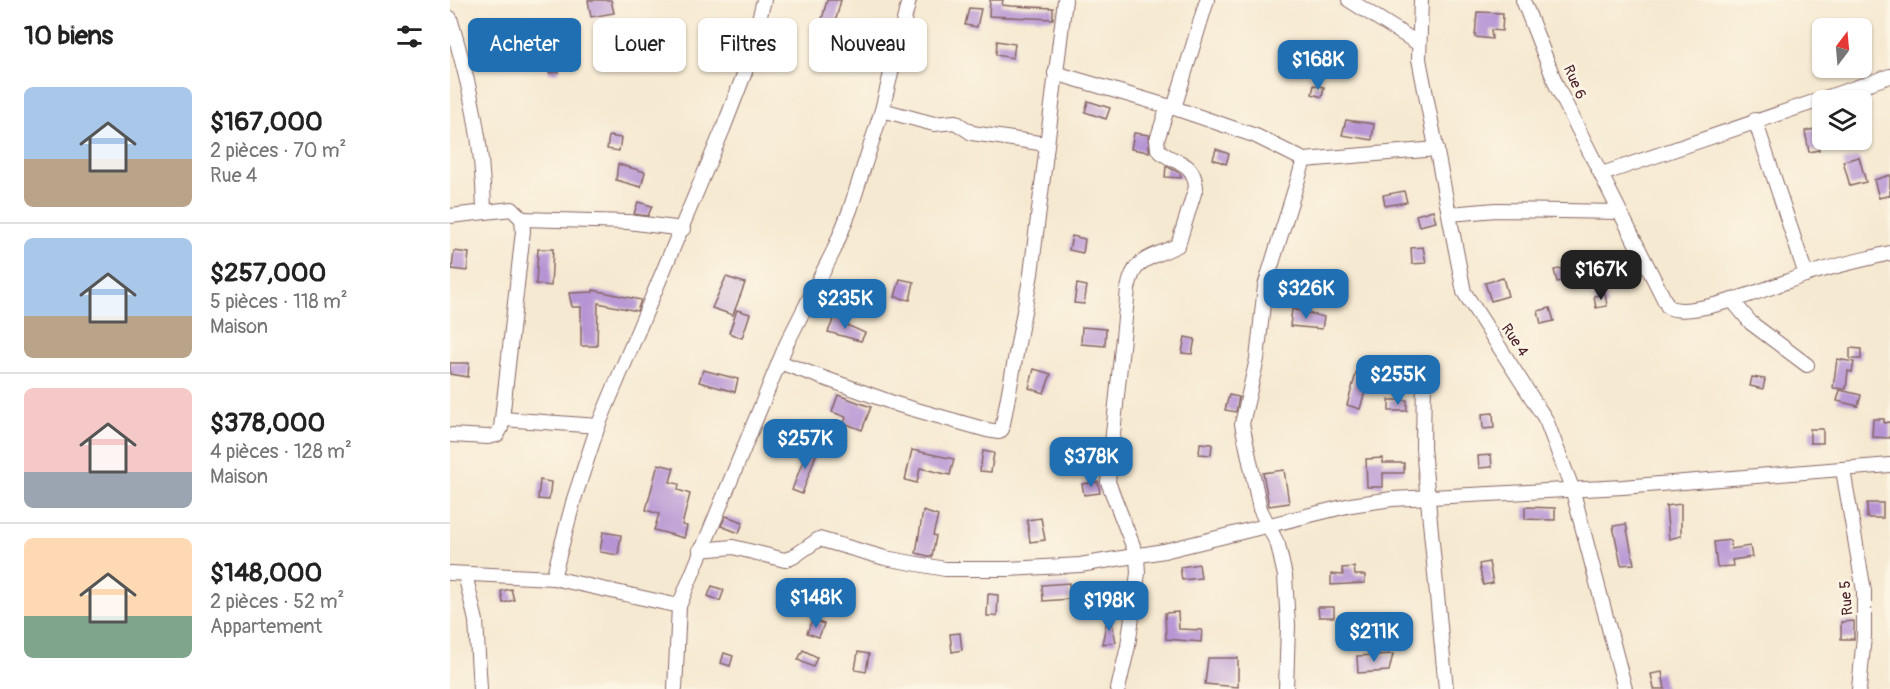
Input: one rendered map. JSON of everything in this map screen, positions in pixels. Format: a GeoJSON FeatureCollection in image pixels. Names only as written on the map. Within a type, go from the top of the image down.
{"type":"FeatureCollection","features":[{"type":"Feature","properties":{"kind":"street"},"geometry":{"type":"LineString","coordinates":[[553,578],[598,426],[682,229],[745,72],[764,0]]}},
{"type":"Feature","properties":{"kind":"street"},"geometry":{"type":"LineString","coordinates":[[675,689],[679,606],[700,550],[779,362],[846,220],[882,110],[909,0]]}},
{"type":"Feature","properties":{"kind":"street"},"geometry":{"type":"LineString","coordinates":[[779,362],[899,405],[987,430],[999,432],[1002,429],[1031,274],[1065,0]]}},
{"type":"Feature","properties":{"kind":"street"},"geometry":{"type":"LineString","coordinates":[[1118,689],[1136,598],[1137,556],[1110,492],[1108,463],[1131,275],[1141,261],[1178,245],[1196,187],[1195,178],[1184,163],[1158,149],[1157,140],[1171,107],[1208,0]]}},
{"type":"Feature","properties":{"kind":"street"},"geometry":{"type":"LineString","coordinates":[[1349,0],[1419,44]]}},
{"type":"Feature","properties":{"kind":"street","name":"Rue 4"},"geometry":{"type":"LineString","coordinates":[[1421,0],[1419,59],[1464,292],[1539,407],[1572,488],[1625,689]]}},
{"type":"Feature","properties":{"kind":"street","name":"Rue 6"},"geometry":{"type":"LineString","coordinates":[[1524,0],[1557,87],[1668,307],[1684,310],[1732,300]]}},
{"type":"Feature","properties":{"kind":"street"},"geometry":{"type":"LineString","coordinates":[[450,18],[474,102],[483,164],[484,211]]}},
{"type":"Feature","properties":{"kind":"street"},"geometry":{"type":"LineString","coordinates":[[1055,73],[1171,107],[1256,136],[1304,160],[1437,149]]}},
{"type":"Feature","properties":{"kind":"street"},"geometry":{"type":"LineString","coordinates":[[1602,174],[1755,120],[1890,76]]}},
{"type":"Feature","properties":{"kind":"street"},"geometry":{"type":"LineString","coordinates":[[882,110],[934,124],[955,122],[972,133],[984,136],[1046,144]]}},
{"type":"Feature","properties":{"kind":"street"},"geometry":{"type":"LineString","coordinates":[[1755,120],[1806,275]]}},
{"type":"Feature","properties":{"kind":"street"},"geometry":{"type":"LineString","coordinates":[[1286,689],[1287,598],[1278,545],[1260,509],[1242,424],[1257,359],[1264,286],[1304,160]]}},
{"type":"Feature","properties":{"kind":"street"},"geometry":{"type":"LineString","coordinates":[[450,216],[512,209],[522,219],[628,222],[682,229]]}},
{"type":"Feature","properties":{"kind":"street"},"geometry":{"type":"LineString","coordinates":[[1450,214],[1496,210],[1620,212]]}},
{"type":"Feature","properties":{"kind":"street"},"geometry":{"type":"LineString","coordinates":[[450,435],[488,437],[497,435],[502,419],[520,270],[522,219]]}},
{"type":"Feature","properties":{"kind":"street"},"geometry":{"type":"LineString","coordinates":[[1807,365],[1751,322],[1732,300],[1806,275],[1890,253]]}},
{"type":"Feature","properties":{"kind":"street"},"geometry":{"type":"LineString","coordinates":[[1424,374],[1423,448],[1446,689]]}},
{"type":"Feature","properties":{"kind":"street"},"geometry":{"type":"LineString","coordinates":[[502,419],[598,426]]}},
{"type":"Feature","properties":{"kind":"street"},"geometry":{"type":"LineString","coordinates":[[700,550],[733,547],[785,560],[793,557],[819,538],[885,558],[945,569],[978,570],[1080,565],[1137,556],[1351,505],[1427,495],[1623,487],[1890,465]]}},
{"type":"Feature","properties":{"kind":"street","name":"Rue 5"},"geometry":{"type":"LineString","coordinates":[[1843,470],[1863,591],[1864,636],[1859,689]]}},
{"type":"Feature","properties":{"kind":"street"},"geometry":{"type":"LineString","coordinates":[[450,573],[553,578],[679,606]]}},
{"type":"Feature","properties":{"kind":"street"},"geometry":{"type":"LineString","coordinates":[[465,574],[476,621],[480,689]]}},
{"type":"Feature","properties":{"kind":"building"},"geometry":{"type":"Polygon","coordinates":[[[588,0],[611,0],[614,13],[591,17],[588,0]]]}},
{"type":"Feature","properties":{"kind":"building"},"geometry":{"type":"Polygon","coordinates":[[[827,0],[841,0],[836,18],[822,18],[827,0]]]}},
{"type":"Feature","properties":{"kind":"building"},"geometry":{"type":"Polygon","coordinates":[[[990,0],[1003,0],[1002,5],[1053,8],[1053,19],[989,16],[990,0]]]}},
{"type":"Feature","properties":{"kind":"building"},"geometry":{"type":"Polygon","coordinates":[[[969,8],[981,9],[977,27],[965,25],[969,8]]]}},
{"type":"Feature","properties":{"kind":"building"},"geometry":{"type":"Polygon","coordinates":[[[1477,12],[1503,13],[1502,31],[1491,30],[1492,39],[1475,37],[1477,12]]]}},
{"type":"Feature","properties":{"kind":"building"},"geometry":{"type":"Polygon","coordinates":[[[997,41],[1015,44],[1013,58],[996,55],[997,41]]]}},
{"type":"Feature","properties":{"kind":"building"},"geometry":{"type":"Polygon","coordinates":[[[1314,85],[1324,87],[1322,97],[1312,94],[1314,85]]]}},
{"type":"Feature","properties":{"kind":"building"},"geometry":{"type":"Polygon","coordinates":[[[1088,101],[1110,108],[1106,119],[1085,112],[1088,101]]]}},
{"type":"Feature","properties":{"kind":"building"},"geometry":{"type":"Polygon","coordinates":[[[1346,120],[1374,124],[1372,140],[1342,135],[1346,120]]]}},
{"type":"Feature","properties":{"kind":"building"},"geometry":{"type":"Polygon","coordinates":[[[1812,130],[1812,150],[1819,150],[1809,152],[1805,131],[1812,130]]]}},
{"type":"Feature","properties":{"kind":"building"},"geometry":{"type":"Polygon","coordinates":[[[1134,133],[1149,135],[1149,152],[1131,149],[1134,133]]]}},
{"type":"Feature","properties":{"kind":"building"},"geometry":{"type":"Polygon","coordinates":[[[609,136],[621,138],[619,151],[607,149],[609,136]]]}},
{"type":"Feature","properties":{"kind":"building"},"geometry":{"type":"Polygon","coordinates":[[[1216,149],[1229,154],[1226,164],[1213,159],[1216,149]]]}},
{"type":"Feature","properties":{"kind":"building"},"geometry":{"type":"Polygon","coordinates":[[[1859,157],[1866,182],[1850,186],[1843,161],[1859,157]]]}},
{"type":"Feature","properties":{"kind":"building"},"geometry":{"type":"Polygon","coordinates":[[[618,164],[645,172],[641,187],[616,180],[618,164]]]}},
{"type":"Feature","properties":{"kind":"building"},"geometry":{"type":"Polygon","coordinates":[[[1166,166],[1180,173],[1181,178],[1165,177],[1166,166]]]}},
{"type":"Feature","properties":{"kind":"building"},"geometry":{"type":"Polygon","coordinates":[[[1890,175],[1890,195],[1879,198],[1874,180],[1890,175]]]}},
{"type":"Feature","properties":{"kind":"building"},"geometry":{"type":"Polygon","coordinates":[[[1404,191],[1407,202],[1385,206],[1383,195],[1404,191]]]}},
{"type":"Feature","properties":{"kind":"building"},"geometry":{"type":"Polygon","coordinates":[[[638,202],[652,206],[648,216],[634,214],[638,202]]]}},
{"type":"Feature","properties":{"kind":"building"},"geometry":{"type":"Polygon","coordinates":[[[1433,210],[1436,222],[1419,226],[1416,215],[1433,210]]]}},
{"type":"Feature","properties":{"kind":"building"},"geometry":{"type":"Polygon","coordinates":[[[1072,236],[1085,239],[1083,253],[1069,250],[1072,236]]]}},
{"type":"Feature","properties":{"kind":"building"},"geometry":{"type":"Polygon","coordinates":[[[1423,247],[1426,263],[1412,264],[1411,248],[1423,247]]]}},
{"type":"Feature","properties":{"kind":"building"},"geometry":{"type":"Polygon","coordinates":[[[538,249],[553,249],[551,286],[536,284],[538,249]]]}},
{"type":"Feature","properties":{"kind":"building"},"geometry":{"type":"Polygon","coordinates":[[[454,251],[469,253],[467,271],[452,269],[454,251]]]}},
{"type":"Feature","properties":{"kind":"building"},"geometry":{"type":"Polygon","coordinates":[[[1565,268],[1568,280],[1557,282],[1554,270],[1565,268]]]}},
{"type":"Feature","properties":{"kind":"building"},"geometry":{"type":"Polygon","coordinates":[[[726,277],[745,283],[733,315],[712,308],[726,277]]]}},
{"type":"Feature","properties":{"kind":"building"},"geometry":{"type":"Polygon","coordinates":[[[1503,278],[1508,296],[1491,301],[1485,283],[1503,278]]]}},
{"type":"Feature","properties":{"kind":"building"},"geometry":{"type":"Polygon","coordinates":[[[900,279],[914,282],[910,300],[895,297],[900,279]]]}},
{"type":"Feature","properties":{"kind":"building"},"geometry":{"type":"Polygon","coordinates":[[[1077,284],[1087,286],[1084,304],[1074,303],[1077,284]]]}},
{"type":"Feature","properties":{"kind":"building"},"geometry":{"type":"Polygon","coordinates":[[[593,290],[641,300],[637,311],[598,303],[597,346],[581,346],[581,307],[572,307],[569,293],[593,292],[593,290]]]}},
{"type":"Feature","properties":{"kind":"building"},"geometry":{"type":"Polygon","coordinates":[[[1605,293],[1607,306],[1596,308],[1594,296],[1605,293]]]}},
{"type":"Feature","properties":{"kind":"building"},"geometry":{"type":"Polygon","coordinates":[[[1550,308],[1554,321],[1541,324],[1538,311],[1550,308]]]}},
{"type":"Feature","properties":{"kind":"building"},"geometry":{"type":"Polygon","coordinates":[[[1292,309],[1324,317],[1322,329],[1290,326],[1292,309]]]}},
{"type":"Feature","properties":{"kind":"building"},"geometry":{"type":"Polygon","coordinates":[[[737,310],[750,314],[742,338],[729,333],[737,310]]]}},
{"type":"Feature","properties":{"kind":"building"},"geometry":{"type":"Polygon","coordinates":[[[835,316],[848,322],[847,325],[865,333],[861,341],[828,332],[835,316]]]}},
{"type":"Feature","properties":{"kind":"building"},"geometry":{"type":"Polygon","coordinates":[[[1082,327],[1106,329],[1105,346],[1081,344],[1082,327]]]}},
{"type":"Feature","properties":{"kind":"building"},"geometry":{"type":"Polygon","coordinates":[[[1185,337],[1195,339],[1192,354],[1182,353],[1185,337]]]}},
{"type":"Feature","properties":{"kind":"building"},"geometry":{"type":"Polygon","coordinates":[[[1850,348],[1861,349],[1861,359],[1850,359],[1850,348]]]}},
{"type":"Feature","properties":{"kind":"building"},"geometry":{"type":"Polygon","coordinates":[[[1837,359],[1854,362],[1852,372],[1848,371],[1846,389],[1833,388],[1837,359]]]}},
{"type":"Feature","properties":{"kind":"building"},"geometry":{"type":"Polygon","coordinates":[[[450,363],[469,363],[468,377],[450,374],[450,363]]]}},
{"type":"Feature","properties":{"kind":"building"},"geometry":{"type":"Polygon","coordinates":[[[1034,369],[1051,374],[1044,393],[1029,388],[1034,369]]]}},
{"type":"Feature","properties":{"kind":"building"},"geometry":{"type":"Polygon","coordinates":[[[703,370],[738,379],[735,392],[699,382],[703,370]]]}},
{"type":"Feature","properties":{"kind":"building"},"geometry":{"type":"Polygon","coordinates":[[[1357,370],[1370,374],[1360,409],[1347,405],[1357,370]]]}},
{"type":"Feature","properties":{"kind":"building"},"geometry":{"type":"Polygon","coordinates":[[[1752,377],[1765,379],[1763,389],[1750,386],[1752,377]]]}},
{"type":"Feature","properties":{"kind":"building"},"geometry":{"type":"Polygon","coordinates":[[[1840,390],[1861,395],[1858,406],[1837,401],[1840,390]]]}},
{"type":"Feature","properties":{"kind":"building"},"geometry":{"type":"Polygon","coordinates":[[[838,395],[871,407],[862,430],[844,423],[846,417],[832,412],[838,395]]]}},
{"type":"Feature","properties":{"kind":"building"},"geometry":{"type":"Polygon","coordinates":[[[1229,395],[1239,397],[1236,412],[1225,410],[1229,395]]]}},
{"type":"Feature","properties":{"kind":"building"},"geometry":{"type":"Polygon","coordinates":[[[1389,400],[1407,400],[1407,411],[1389,411],[1389,400]]]}},
{"type":"Feature","properties":{"kind":"building"},"geometry":{"type":"Polygon","coordinates":[[[1493,413],[1494,428],[1483,429],[1482,414],[1493,413]]]}},
{"type":"Feature","properties":{"kind":"building"},"geometry":{"type":"Polygon","coordinates":[[[1873,419],[1884,419],[1884,423],[1890,422],[1890,438],[1872,437],[1873,419]]]}},
{"type":"Feature","properties":{"kind":"building"},"geometry":{"type":"Polygon","coordinates":[[[1810,429],[1823,429],[1823,443],[1810,443],[1810,429]]]}},
{"type":"Feature","properties":{"kind":"building"},"geometry":{"type":"Polygon","coordinates":[[[1200,443],[1212,444],[1211,455],[1199,454],[1200,443]]]}},
{"type":"Feature","properties":{"kind":"building"},"geometry":{"type":"Polygon","coordinates":[[[808,447],[818,449],[802,494],[792,490],[808,447]]]}},
{"type":"Feature","properties":{"kind":"building"},"geometry":{"type":"Polygon","coordinates":[[[912,450],[954,459],[950,475],[920,468],[917,483],[905,480],[912,450]]]}},
{"type":"Feature","properties":{"kind":"building"},"geometry":{"type":"Polygon","coordinates":[[[983,451],[994,453],[991,472],[980,471],[983,451]]]}},
{"type":"Feature","properties":{"kind":"building"},"geometry":{"type":"Polygon","coordinates":[[[1491,455],[1492,467],[1479,468],[1478,456],[1491,455]]]}},
{"type":"Feature","properties":{"kind":"building"},"geometry":{"type":"Polygon","coordinates":[[[1383,458],[1383,463],[1404,463],[1404,473],[1383,473],[1383,487],[1367,487],[1366,459],[1383,458]]]}},
{"type":"Feature","properties":{"kind":"building"},"geometry":{"type":"Polygon","coordinates":[[[658,464],[674,468],[670,482],[679,484],[678,490],[690,494],[682,525],[687,526],[684,538],[654,530],[659,514],[646,510],[658,464]]]}},
{"type":"Feature","properties":{"kind":"building"},"geometry":{"type":"Polygon","coordinates":[[[1284,470],[1289,503],[1269,506],[1263,473],[1284,470]]]}},
{"type":"Feature","properties":{"kind":"building"},"geometry":{"type":"Polygon","coordinates":[[[540,480],[551,482],[549,500],[538,499],[540,480]]]}},
{"type":"Feature","properties":{"kind":"building"},"geometry":{"type":"Polygon","coordinates":[[[1098,482],[1100,493],[1084,495],[1082,484],[1098,482]]]}},
{"type":"Feature","properties":{"kind":"building"},"geometry":{"type":"Polygon","coordinates":[[[1867,503],[1883,503],[1883,518],[1867,518],[1867,503]]]}},
{"type":"Feature","properties":{"kind":"building"},"geometry":{"type":"Polygon","coordinates":[[[1681,504],[1681,536],[1669,539],[1666,506],[1681,504]]]}},
{"type":"Feature","properties":{"kind":"building"},"geometry":{"type":"Polygon","coordinates":[[[1525,507],[1555,508],[1555,520],[1525,519],[1525,507]]]}},
{"type":"Feature","properties":{"kind":"building"},"geometry":{"type":"Polygon","coordinates":[[[923,511],[938,516],[933,535],[936,536],[932,557],[916,553],[923,511]]]}},
{"type":"Feature","properties":{"kind":"building"},"geometry":{"type":"Polygon","coordinates":[[[726,516],[743,522],[739,533],[721,526],[726,516]]]}},
{"type":"Feature","properties":{"kind":"building"},"geometry":{"type":"Polygon","coordinates":[[[1041,518],[1045,540],[1030,542],[1027,520],[1041,518]]]}},
{"type":"Feature","properties":{"kind":"building"},"geometry":{"type":"Polygon","coordinates":[[[1626,524],[1634,564],[1621,565],[1613,526],[1626,524]]]}},
{"type":"Feature","properties":{"kind":"building"},"geometry":{"type":"Polygon","coordinates":[[[603,532],[621,535],[618,555],[600,552],[603,532]]]}},
{"type":"Feature","properties":{"kind":"building"},"geometry":{"type":"Polygon","coordinates":[[[1730,540],[1731,549],[1750,546],[1752,557],[1732,560],[1733,566],[1717,567],[1714,542],[1730,540]]]}},
{"type":"Feature","properties":{"kind":"building"},"geometry":{"type":"Polygon","coordinates":[[[1489,562],[1493,583],[1483,585],[1479,564],[1489,562]]]}},
{"type":"Feature","properties":{"kind":"building"},"geometry":{"type":"Polygon","coordinates":[[[1199,564],[1201,578],[1182,580],[1180,567],[1199,564]]]}},
{"type":"Feature","properties":{"kind":"building"},"geometry":{"type":"Polygon","coordinates":[[[1354,567],[1355,575],[1365,575],[1365,583],[1331,585],[1331,574],[1343,575],[1342,568],[1354,567]]]}},
{"type":"Feature","properties":{"kind":"building"},"geometry":{"type":"Polygon","coordinates":[[[1069,583],[1070,599],[1043,601],[1042,585],[1069,583]]]}},
{"type":"Feature","properties":{"kind":"building"},"geometry":{"type":"Polygon","coordinates":[[[712,586],[724,590],[720,601],[708,596],[712,586]]]}},
{"type":"Feature","properties":{"kind":"building"},"geometry":{"type":"Polygon","coordinates":[[[511,589],[514,600],[503,603],[501,591],[511,589]]]}},
{"type":"Feature","properties":{"kind":"building"},"geometry":{"type":"Polygon","coordinates":[[[988,594],[998,595],[997,616],[987,616],[988,594]]]}},
{"type":"Feature","properties":{"kind":"building"},"geometry":{"type":"Polygon","coordinates":[[[1318,607],[1334,607],[1334,617],[1319,617],[1318,607]]]}},
{"type":"Feature","properties":{"kind":"building"},"geometry":{"type":"Polygon","coordinates":[[[1109,610],[1116,642],[1102,644],[1109,610]]]}},
{"type":"Feature","properties":{"kind":"building"},"geometry":{"type":"Polygon","coordinates":[[[1178,612],[1179,629],[1202,630],[1201,642],[1166,639],[1165,613],[1178,612]]]}},
{"type":"Feature","properties":{"kind":"building"},"geometry":{"type":"Polygon","coordinates":[[[812,620],[824,624],[819,637],[807,633],[812,620]]]}},
{"type":"Feature","properties":{"kind":"building"},"geometry":{"type":"Polygon","coordinates":[[[1854,621],[1854,639],[1841,639],[1841,622],[1854,621]]]}},
{"type":"Feature","properties":{"kind":"building"},"geometry":{"type":"Polygon","coordinates":[[[960,633],[962,650],[952,652],[950,634],[960,633]]]}},
{"type":"Feature","properties":{"kind":"building"},"geometry":{"type":"Polygon","coordinates":[[[803,650],[817,657],[813,667],[798,660],[803,650]]]}},
{"type":"Feature","properties":{"kind":"building"},"geometry":{"type":"Polygon","coordinates":[[[858,652],[869,654],[866,672],[855,670],[858,652]]]}},
{"type":"Feature","properties":{"kind":"building"},"geometry":{"type":"Polygon","coordinates":[[[724,653],[733,656],[730,666],[721,663],[724,653]]]}},
{"type":"Feature","properties":{"kind":"building"},"geometry":{"type":"Polygon","coordinates":[[[1393,654],[1389,671],[1358,673],[1357,656],[1393,654]]]}},
{"type":"Feature","properties":{"kind":"building"},"geometry":{"type":"Polygon","coordinates":[[[1208,658],[1238,658],[1238,687],[1205,684],[1208,658]]]}},
{"type":"Feature","properties":{"kind":"building"},"geometry":{"type":"Polygon","coordinates":[[[1662,672],[1665,689],[1654,689],[1651,674],[1662,672]]]}}]}
